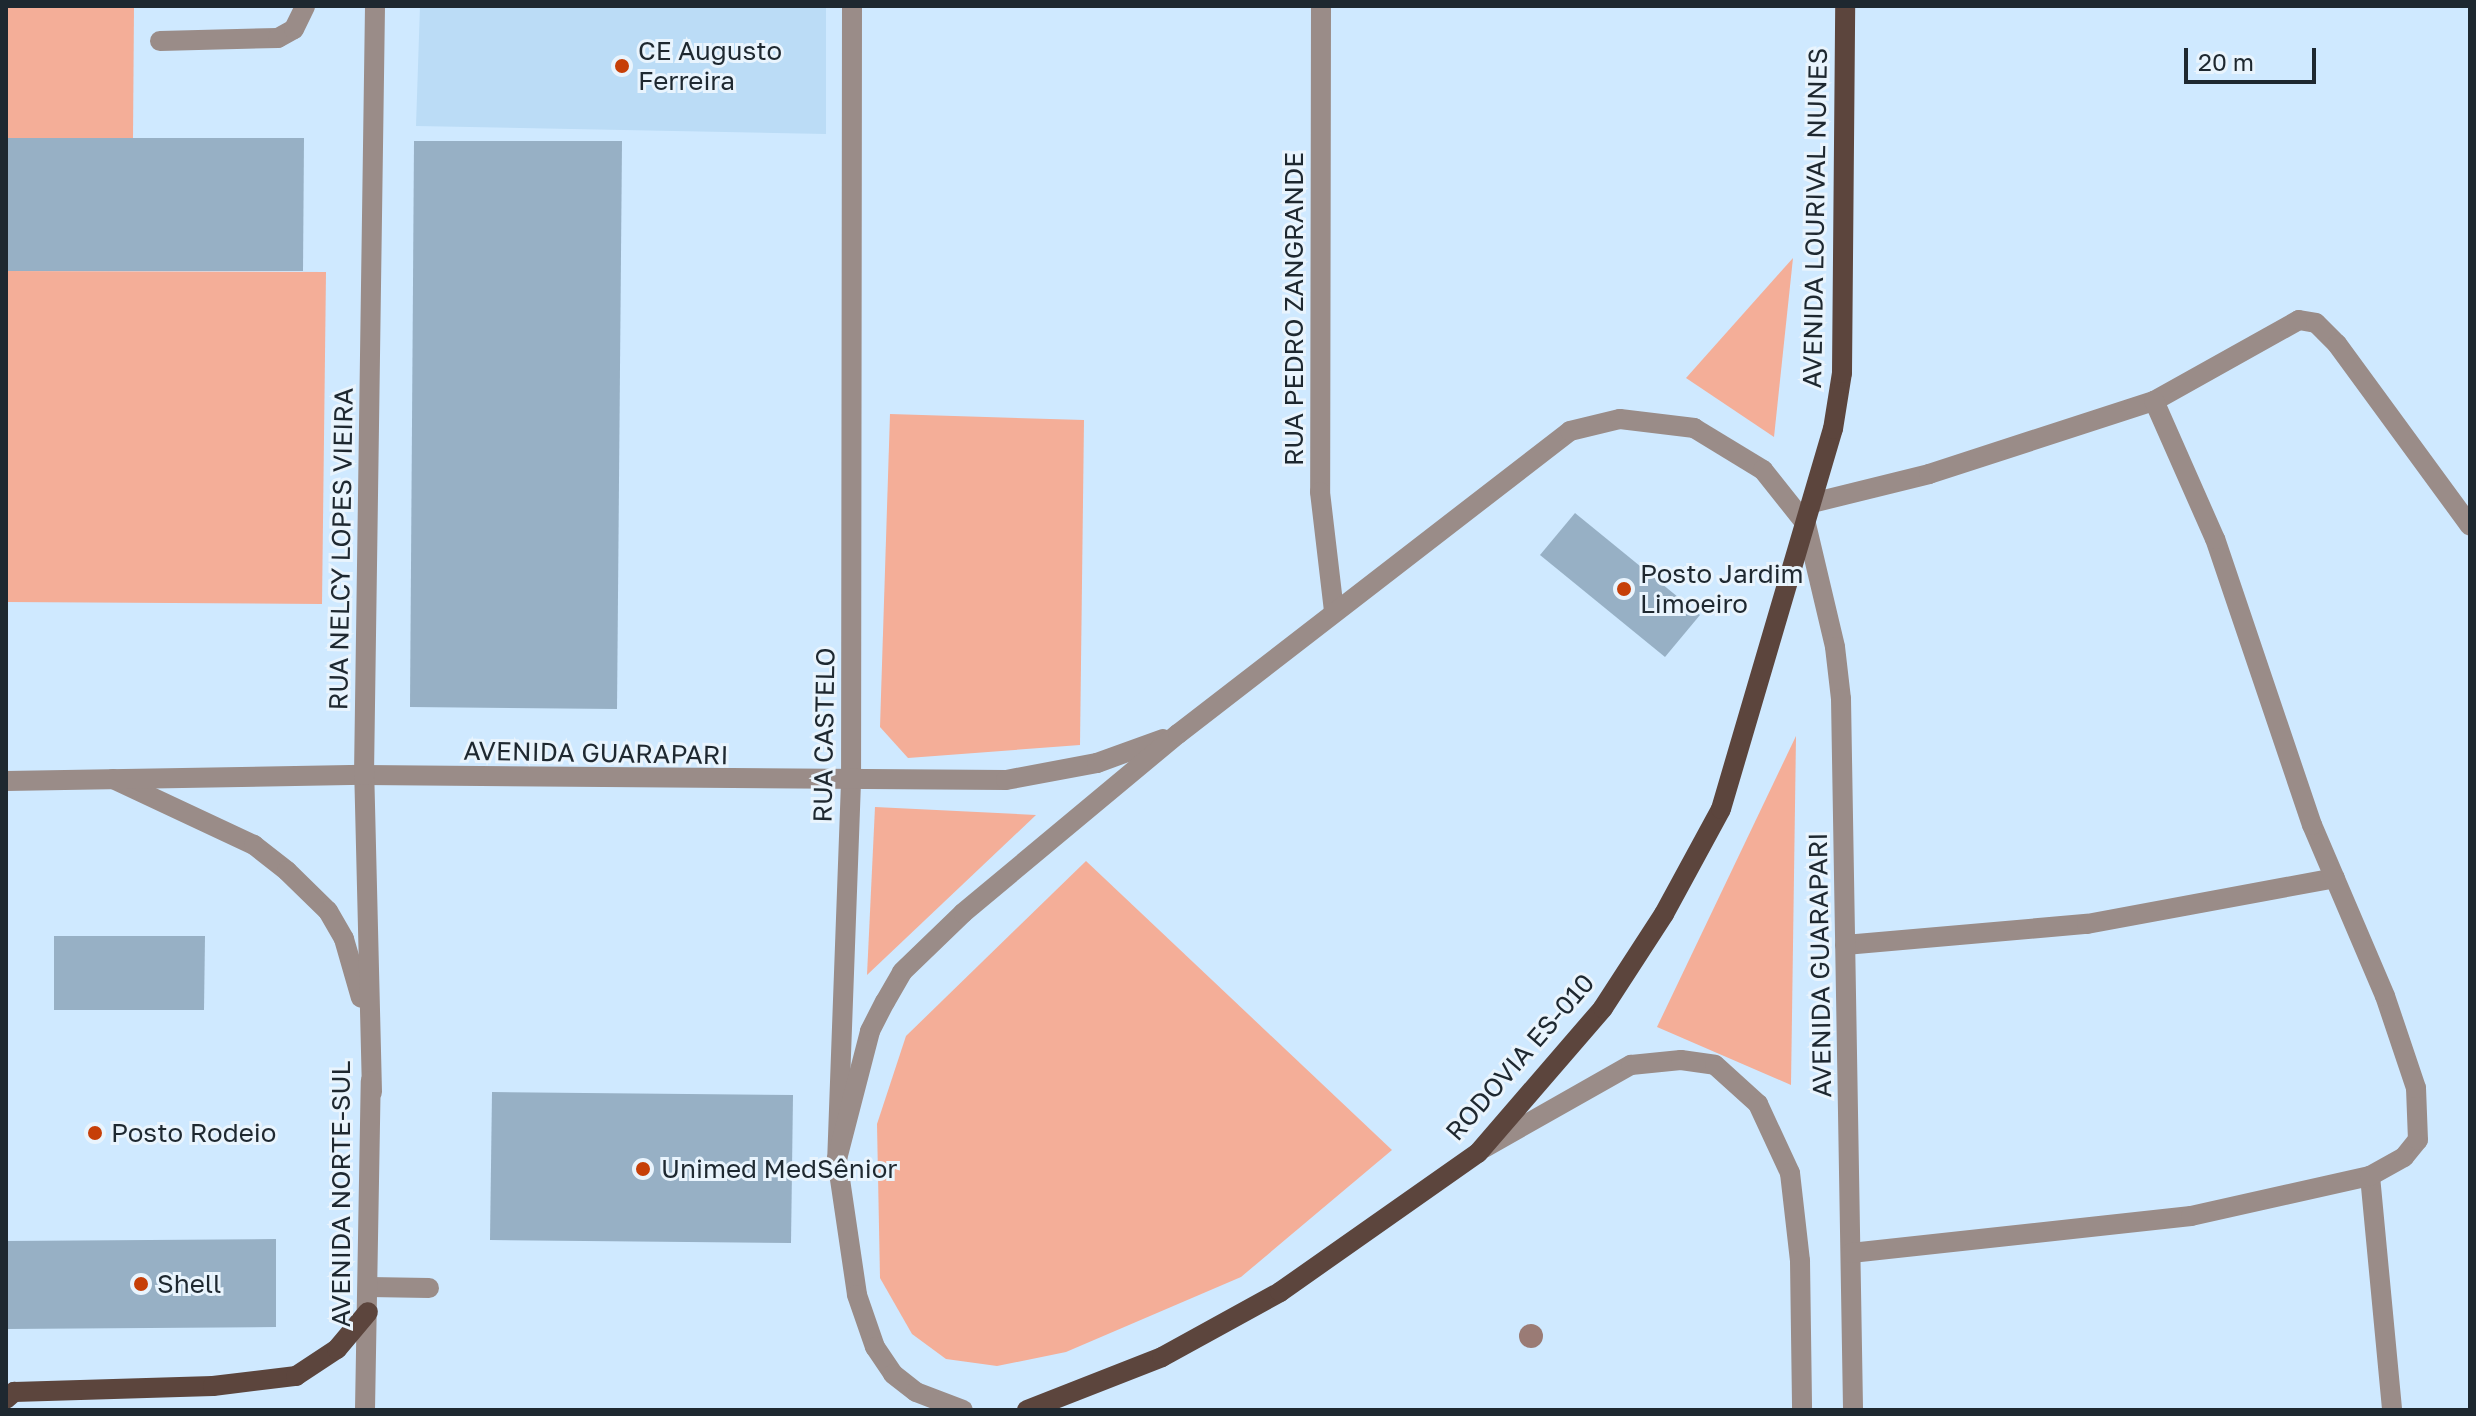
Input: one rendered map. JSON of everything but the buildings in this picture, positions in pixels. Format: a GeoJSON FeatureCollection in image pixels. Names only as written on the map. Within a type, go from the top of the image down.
{"type":"FeatureCollection","features":[{"type":"Feature","properties":{"kind":"main road","name":"AVENIDA LOURIVAL NUNES"},"geometry":{"type":"LineString","coordinates":[[1806,524],[1833,429],[1842,373],[1845,6]]}},
{"type":"Feature","properties":{"kind":"main road","name":"RODOVIA ES-010"},"geometry":{"type":"LineString","coordinates":[[1027,1410],[1162,1357],[1280,1292],[1478,1153],[1603,1008],[1664,914],[1721,809],[1806,524]]}},
{"type":"Feature","properties":{"kind":"main road"},"geometry":{"type":"LineString","coordinates":[[6,1399],[14,1392],[213,1386],[296,1376],[337,1349],[368,1312]]}},
{"type":"Feature","properties":{"kind":"street"},"geometry":{"type":"LineString","coordinates":[[160,41],[278,38],[294,29],[305,6]]}},
{"type":"Feature","properties":{"kind":"street","name":"RUA NELCY LOPES VIEIRA"},"geometry":{"type":"LineString","coordinates":[[372,1092],[364,775],[375,6]]}},
{"type":"Feature","properties":{"kind":"street","name":"RUA CASTELO"},"geometry":{"type":"LineString","coordinates":[[852,6],[851,782],[837,1159],[857,1295],[875,1347],[893,1374],[916,1392],[963,1410]]}},
{"type":"Feature","properties":{"kind":"street","name":"RUA PEDRO ZANGRANDE"},"geometry":{"type":"LineString","coordinates":[[1321,6],[1320,492],[1334,612]]}},
{"type":"Feature","properties":{"kind":"street"},"geometry":{"type":"LineString","coordinates":[[1812,503],[1929,474],[2154,401],[2277,329],[2299,320],[2316,323],[2470,526]]}},
{"type":"Feature","properties":{"kind":"street"},"geometry":{"type":"LineString","coordinates":[[1851,1253],[2191,1216],[2370,1176],[2404,1157],[2418,1140],[2416,1088],[2335,878],[2215,539],[2154,401]]}},
{"type":"Feature","properties":{"kind":"street","name":"AVENIDA GUARAPARI"},"geometry":{"type":"LineString","coordinates":[[837,1159],[870,1031],[902,972],[963,913],[1178,734],[1570,431],[1620,419],[1694,428],[1763,470],[1806,524],[1835,647],[1841,699],[1853,1410]]}},
{"type":"Feature","properties":{"kind":"street","name":"AVENIDA GUARAPARI"},"geometry":{"type":"LineString","coordinates":[[6,781],[106,776],[364,775],[851,782],[1006,780],[1097,763],[1178,734]]}},
{"type":"Feature","properties":{"kind":"street","name":"AVENIDA NORTE-SUL"},"geometry":{"type":"LineString","coordinates":[[106,776],[254,845],[328,911],[358,980],[372,1092],[365,1410]]}},
{"type":"Feature","properties":{"kind":"street"},"geometry":{"type":"LineString","coordinates":[[1845,945],[2087,924],[2335,878]]}},
{"type":"Feature","properties":{"kind":"street"},"geometry":{"type":"LineString","coordinates":[[1478,1153],[1631,1065],[1681,1060],[1715,1065],[1758,1104],[1790,1173],[1800,1261],[1802,1410]]}},
{"type":"Feature","properties":{"kind":"street"},"geometry":{"type":"LineString","coordinates":[[2370,1176],[2392,1410]]}},
{"type":"Feature","properties":{"kind":"street"},"geometry":{"type":"LineString","coordinates":[[369,1287],[429,1288]]}},
{"type":"Feature","properties":{"kind":"shaded area"},"geometry":{"type":"Polygon","coordinates":[[[6,6],[134,6],[133,138],[6,138],[6,6]]]}},
{"type":"Feature","properties":{"kind":"shaded area","name":"CE Augusto Ferreira"},"geometry":{"type":"Polygon","coordinates":[[[420,6],[826,6],[826,134],[416,126],[420,6]]]}},
{"type":"Feature","properties":{"kind":"shaded area"},"geometry":{"type":"Polygon","coordinates":[[[1793,258],[1774,437],[1686,378],[1793,258]]]}},
{"type":"Feature","properties":{"kind":"shaded area"},"geometry":{"type":"Polygon","coordinates":[[[6,271],[326,272],[322,604],[6,602],[6,271]]]}},
{"type":"Feature","properties":{"kind":"shaded area"},"geometry":{"type":"Polygon","coordinates":[[[890,414],[1084,420],[1080,745],[908,758],[880,727],[890,414]]]}},
{"type":"Feature","properties":{"kind":"shaded area"},"geometry":{"type":"Polygon","coordinates":[[[1796,736],[1791,1085],[1657,1027],[1796,736]]]}},
{"type":"Feature","properties":{"kind":"shaded area"},"geometry":{"type":"Polygon","coordinates":[[[875,807],[1036,815],[867,975],[875,807]]]}},
{"type":"Feature","properties":{"kind":"shaded area"},"geometry":{"type":"Polygon","coordinates":[[[1086,861],[1392,1150],[1241,1277],[1066,1352],[997,1366],[946,1359],[912,1334],[880,1278],[877,1124],[906,1036],[1086,861]]]}},
{"type":"Feature","properties":{"kind":"place","name":"CE Augusto Ferreira"},"geometry":{"type":"Point","coordinates":[622,66]}},
{"type":"Feature","properties":{"kind":"place","name":"Posto Jardim Limoeiro"},"geometry":{"type":"Point","coordinates":[1624,589]}},
{"type":"Feature","properties":{"kind":"place","name":"Posto Rodeio"},"geometry":{"type":"Point","coordinates":[95,1133]}},
{"type":"Feature","properties":{"kind":"place","name":"Unimed MedSênior"},"geometry":{"type":"Point","coordinates":[643,1169]}},
{"type":"Feature","properties":{"kind":"place","name":"Shell"},"geometry":{"type":"Point","coordinates":[141,1284]}}]}
